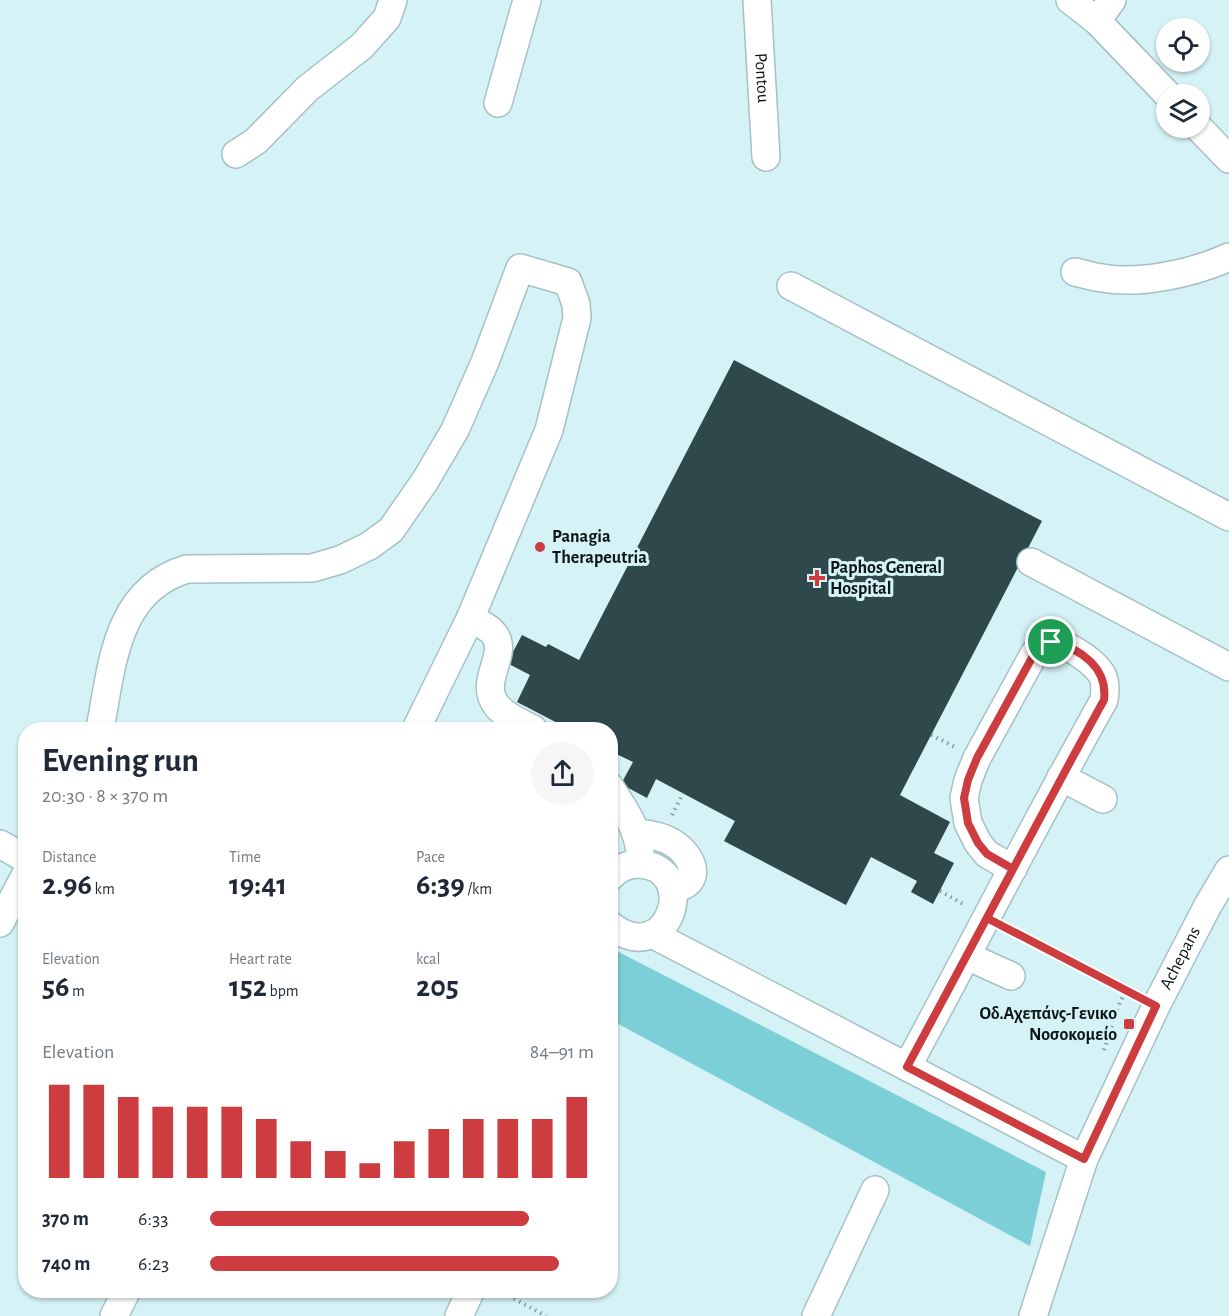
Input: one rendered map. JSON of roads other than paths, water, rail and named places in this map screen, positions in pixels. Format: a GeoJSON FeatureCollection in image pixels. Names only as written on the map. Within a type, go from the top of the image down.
{"type":"FeatureCollection","features":[{"type":"Feature","properties":{"kind":"street"},"geometry":{"type":"LineString","coordinates":[[236,154],[256,141],[307,89],[362,46],[387,18],[393,0]]}},
{"type":"Feature","properties":{"kind":"street"},"geometry":{"type":"LineString","coordinates":[[498,103],[527,0]]}},
{"type":"Feature","properties":{"kind":"street","name":"Pontou"},"geometry":{"type":"LineString","coordinates":[[757,0],[766,157]]}},
{"type":"Feature","properties":{"kind":"street"},"geometry":{"type":"LineString","coordinates":[[1070,0],[1104,10],[1160,84]]}},
{"type":"Feature","properties":{"kind":"street"},"geometry":{"type":"LineString","coordinates":[[1209,138],[1229,159]]}},
{"type":"Feature","properties":{"kind":"street"},"geometry":{"type":"LineString","coordinates":[[1075,272],[1102,279],[1128,280],[1160,277],[1202,267],[1229,257]]}},
{"type":"Feature","properties":{"kind":"street"},"geometry":{"type":"LineString","coordinates":[[101,722],[118,638],[129,615],[154,585],[172,574],[187,569],[312,568],[340,560],[369,546],[391,530],[425,481],[455,430],[485,362],[519,268],[568,282],[576,304],[577,318],[549,430],[470,619],[419,722]]}},
{"type":"Feature","properties":{"kind":"street"},"geometry":{"type":"LineString","coordinates":[[791,286],[1229,517]]}},
{"type":"Feature","properties":{"kind":"street"},"geometry":{"type":"LineString","coordinates":[[1031,562],[1229,667]]}},
{"type":"Feature","properties":{"kind":"street"},"geometry":{"type":"LineString","coordinates":[[470,619],[495,635],[499,650],[490,690],[496,705],[521,722]]}},
{"type":"Feature","properties":{"kind":"street"},"geometry":{"type":"LineString","coordinates":[[907,1067],[1104,700],[1106,687],[1094,663],[1060,644],[1051,642],[1039,648],[1034,654],[977,758],[964,798],[968,823],[978,843],[987,854],[1013,869]]}},
{"type":"Feature","properties":{"kind":"street"},"geometry":{"type":"LineString","coordinates":[[1061,777],[1103,799]]}},
{"type":"Feature","properties":{"kind":"street"},"geometry":{"type":"LineString","coordinates":[[618,801],[637,833],[643,864]]}},
{"type":"Feature","properties":{"kind":"street"},"geometry":{"type":"LineString","coordinates":[[637,833],[665,838],[681,848],[690,859],[693,867],[689,882],[680,888],[672,889]]}},
{"type":"Feature","properties":{"kind":"street"},"geometry":{"type":"LineString","coordinates":[[0,844],[18,854]]}},
{"type":"Feature","properties":{"kind":"street"},"geometry":{"type":"LineString","coordinates":[[618,871],[624,866],[643,864],[655,868],[666,877],[672,889],[674,902],[671,915],[664,926],[652,934],[641,937],[618,931]]}},
{"type":"Feature","properties":{"kind":"street","name":"Achepans"},"geometry":{"type":"LineString","coordinates":[[1033,1316],[1084,1159],[1156,1006],[1207,907],[1229,870]]}},
{"type":"Feature","properties":{"kind":"street"},"geometry":{"type":"LineString","coordinates":[[0,923],[18,889]]}},
{"type":"Feature","properties":{"kind":"street"},"geometry":{"type":"LineString","coordinates":[[652,934],[1084,1159]]}},
{"type":"Feature","properties":{"kind":"street"},"geometry":{"type":"LineString","coordinates":[[967,956],[1011,976]]}},
{"type":"Feature","properties":{"kind":"street"},"geometry":{"type":"LineString","coordinates":[[816,1316],[875,1190]]}},
{"type":"Feature","properties":{"kind":"street"},"geometry":{"type":"LineString","coordinates":[[114,1316],[123,1298]]}},
{"type":"Feature","properties":{"kind":"street"},"geometry":{"type":"LineString","coordinates":[[459,1316],[467,1298]]}},
{"type":"Feature","properties":{"kind":"place","name":"Panagia Therapeutria"},"geometry":{"type":"Point","coordinates":[540,547]}},
{"type":"Feature","properties":{"kind":"place","name":"Paphos General Hospital"},"geometry":{"type":"Point","coordinates":[817,578]}},
{"type":"Feature","properties":{"kind":"place","name":"Οδ.Αχεπάνς-Γενικο Νοσοκομείο"},"geometry":{"type":"Point","coordinates":[1129,1024]}}]}
